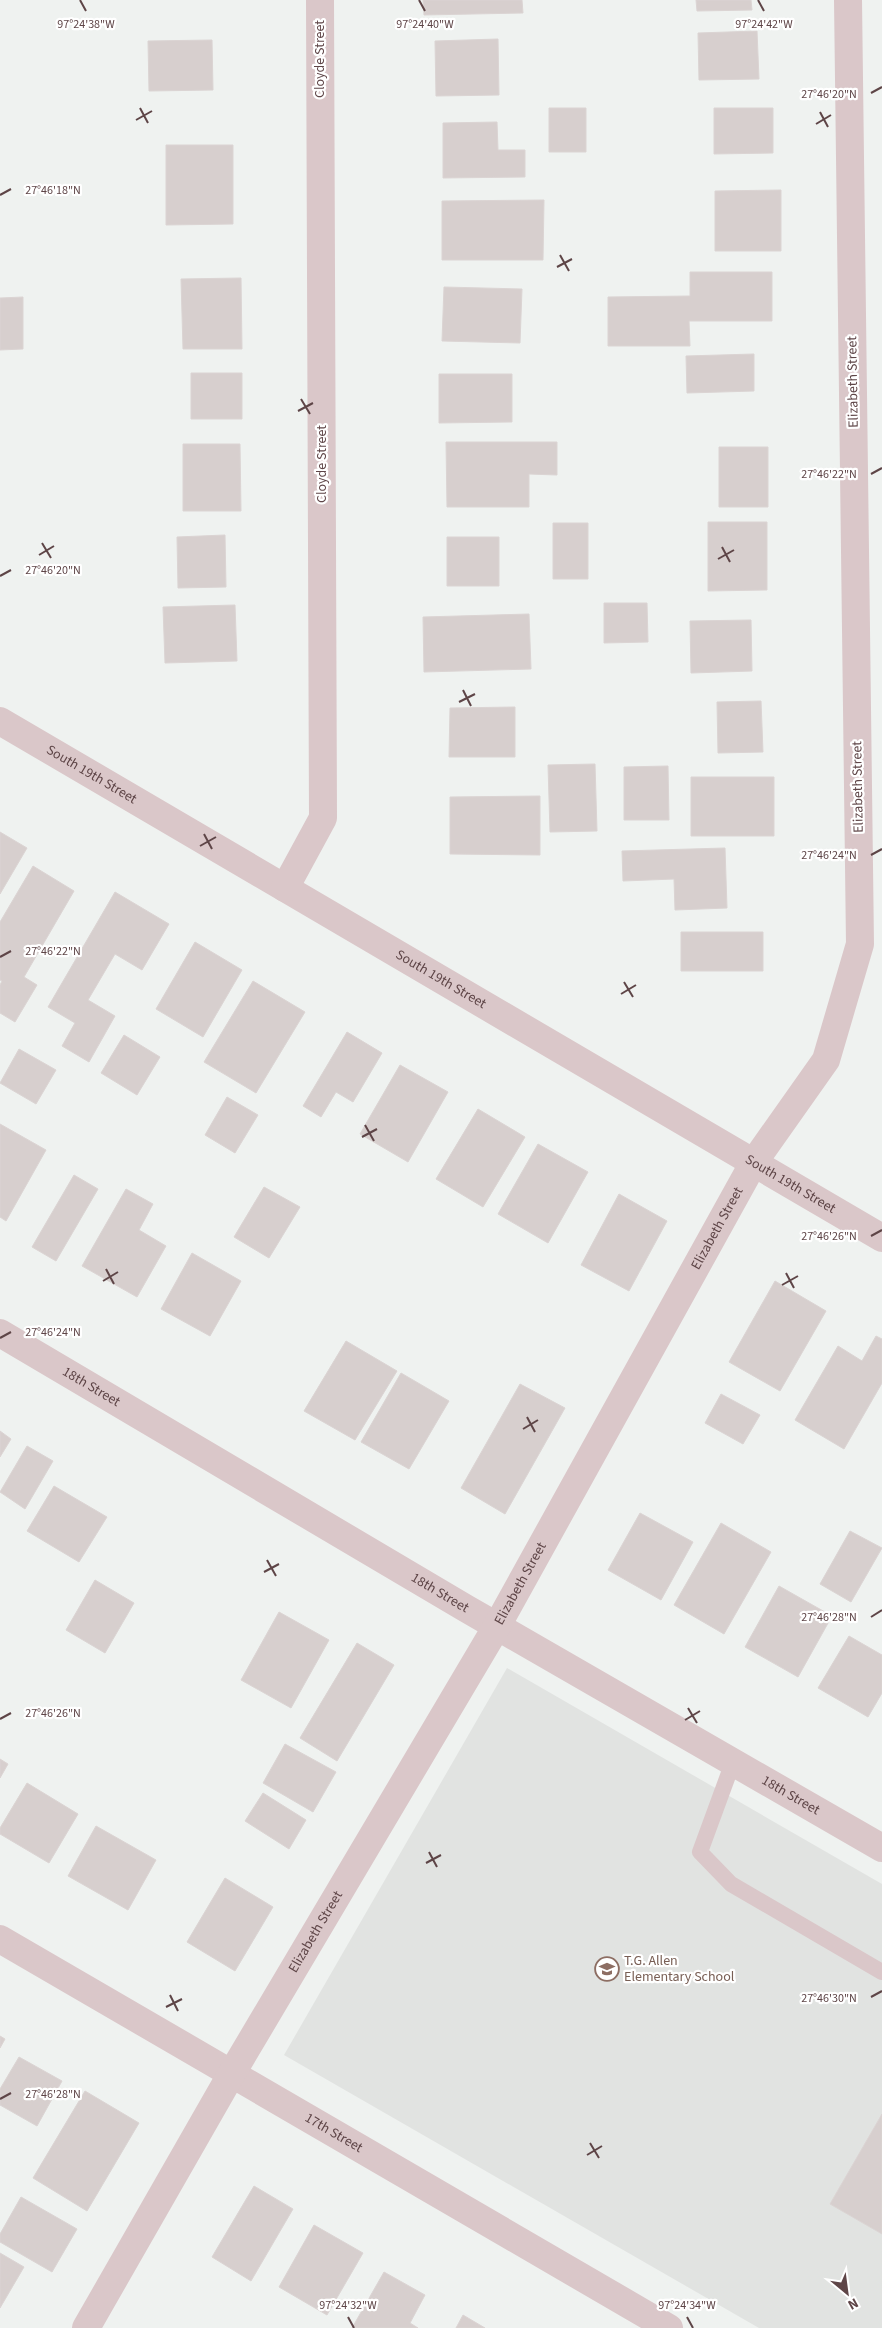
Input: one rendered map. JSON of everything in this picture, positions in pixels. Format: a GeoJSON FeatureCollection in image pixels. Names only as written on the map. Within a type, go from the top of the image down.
{"type":"FeatureCollection","features":[{"type":"Feature","properties":{"kind":"street","name":"Cloyde Street"},"geometry":{"type":"LineString","coordinates":[[285,888],[323,818],[320,0]]}},
{"type":"Feature","properties":{"kind":"street","name":"Elizabeth Street"},"geometry":{"type":"LineString","coordinates":[[86,2328],[232,2073],[496,1626],[754,1162],[826,1060],[860,944],[848,0]]}},
{"type":"Feature","properties":{"kind":"street","name":"South 19th Street"},"geometry":{"type":"LineString","coordinates":[[0,721],[882,1238]]}},
{"type":"Feature","properties":{"kind":"street","name":"18th Street"},"geometry":{"type":"LineString","coordinates":[[0,1333],[496,1626],[882,1848]]}},
{"type":"Feature","properties":{"kind":"street","name":"17th Street"},"geometry":{"type":"LineString","coordinates":[[0,1939],[669,2328]]}},
{"type":"Feature","properties":{"kind":"lane"},"geometry":{"type":"LineString","coordinates":[[733,1762],[700,1852],[731,1884],[882,1972]]}},
{"type":"Feature","properties":{"kind":"shaded area","name":"T.G. Allen Elementary School"},"geometry":{"type":"Polygon","coordinates":[[[507,1668],[882,1884],[882,2328],[759,2328],[284,2055],[507,1668]]]}},
{"type":"Feature","properties":{"kind":"building"},"geometry":{"type":"Polygon","coordinates":[[[423,0],[522,0],[523,13],[424,15],[423,0]]]}},
{"type":"Feature","properties":{"kind":"building"},"geometry":{"type":"Polygon","coordinates":[[[696,0],[751,0],[752,10],[697,11],[696,0]]]}},
{"type":"Feature","properties":{"kind":"building"},"geometry":{"type":"Polygon","coordinates":[[[757,31],[759,79],[699,80],[698,33],[757,31]]]}},
{"type":"Feature","properties":{"kind":"building"},"geometry":{"type":"Polygon","coordinates":[[[498,39],[499,95],[436,96],[435,41],[498,39]]]}},
{"type":"Feature","properties":{"kind":"building"},"geometry":{"type":"Polygon","coordinates":[[[212,40],[213,90],[149,91],[148,41],[212,40]]]}},
{"type":"Feature","properties":{"kind":"building"},"geometry":{"type":"Polygon","coordinates":[[[549,108],[586,108],[586,152],[549,152],[549,108]]]}},
{"type":"Feature","properties":{"kind":"building"},"geometry":{"type":"Polygon","coordinates":[[[714,108],[773,108],[773,153],[714,154],[714,108]]]}},
{"type":"Feature","properties":{"kind":"building"},"geometry":{"type":"Polygon","coordinates":[[[497,122],[498,150],[525,150],[525,177],[443,178],[443,123],[497,122]]]}},
{"type":"Feature","properties":{"kind":"building"},"geometry":{"type":"Polygon","coordinates":[[[166,145],[233,145],[233,224],[166,225],[166,145]]]}},
{"type":"Feature","properties":{"kind":"building"},"geometry":{"type":"Polygon","coordinates":[[[781,190],[781,251],[715,251],[715,191],[781,190]]]}},
{"type":"Feature","properties":{"kind":"building"},"geometry":{"type":"Polygon","coordinates":[[[544,200],[543,260],[442,260],[442,201],[544,200]]]}},
{"type":"Feature","properties":{"kind":"building"},"geometry":{"type":"Polygon","coordinates":[[[690,272],[772,272],[772,321],[689,321],[690,346],[608,346],[608,297],[690,296],[690,272]]]}},
{"type":"Feature","properties":{"kind":"building"},"geometry":{"type":"Polygon","coordinates":[[[241,278],[242,349],[183,349],[181,279],[241,278]]]}},
{"type":"Feature","properties":{"kind":"building"},"geometry":{"type":"Polygon","coordinates":[[[444,287],[522,289],[520,343],[442,341],[444,287]]]}},
{"type":"Feature","properties":{"kind":"building"},"geometry":{"type":"Polygon","coordinates":[[[23,297],[23,349],[0,350],[0,298],[23,297]]]}},
{"type":"Feature","properties":{"kind":"building"},"geometry":{"type":"Polygon","coordinates":[[[754,354],[754,391],[687,393],[686,356],[754,354]]]}},
{"type":"Feature","properties":{"kind":"building"},"geometry":{"type":"Polygon","coordinates":[[[191,373],[242,373],[242,419],[191,419],[191,373]]]}},
{"type":"Feature","properties":{"kind":"building"},"geometry":{"type":"Polygon","coordinates":[[[439,374],[512,374],[512,422],[439,423],[439,374]]]}},
{"type":"Feature","properties":{"kind":"building"},"geometry":{"type":"Polygon","coordinates":[[[446,442],[557,442],[557,475],[529,474],[529,507],[447,507],[446,442]]]}},
{"type":"Feature","properties":{"kind":"building"},"geometry":{"type":"Polygon","coordinates":[[[183,444],[240,444],[241,511],[183,511],[183,444]]]}},
{"type":"Feature","properties":{"kind":"building"},"geometry":{"type":"Polygon","coordinates":[[[719,447],[768,447],[768,507],[719,507],[719,447]]]}},
{"type":"Feature","properties":{"kind":"building"},"geometry":{"type":"Polygon","coordinates":[[[708,522],[767,522],[767,590],[708,591],[708,522]]]}},
{"type":"Feature","properties":{"kind":"building"},"geometry":{"type":"Polygon","coordinates":[[[553,523],[588,523],[588,579],[553,579],[553,523]]]}},
{"type":"Feature","properties":{"kind":"building"},"geometry":{"type":"Polygon","coordinates":[[[225,535],[226,587],[178,588],[177,537],[225,535]]]}},
{"type":"Feature","properties":{"kind":"building"},"geometry":{"type":"Polygon","coordinates":[[[447,537],[499,537],[499,586],[447,586],[447,537]]]}},
{"type":"Feature","properties":{"kind":"building"},"geometry":{"type":"Polygon","coordinates":[[[604,603],[647,603],[648,642],[604,643],[604,603]]]}},
{"type":"Feature","properties":{"kind":"building"},"geometry":{"type":"Polygon","coordinates":[[[235,605],[237,661],[165,663],[163,607],[235,605]]]}},
{"type":"Feature","properties":{"kind":"building"},"geometry":{"type":"Polygon","coordinates":[[[529,614],[531,669],[424,672],[423,617],[529,614]]]}},
{"type":"Feature","properties":{"kind":"building"},"geometry":{"type":"Polygon","coordinates":[[[751,620],[752,671],[691,673],[690,621],[751,620]]]}},
{"type":"Feature","properties":{"kind":"building"},"geometry":{"type":"Polygon","coordinates":[[[761,701],[763,752],[718,753],[717,702],[761,701]]]}},
{"type":"Feature","properties":{"kind":"building"},"geometry":{"type":"Polygon","coordinates":[[[515,707],[515,757],[449,757],[450,708],[515,707]]]}},
{"type":"Feature","properties":{"kind":"building"},"geometry":{"type":"Polygon","coordinates":[[[595,764],[597,831],[550,832],[548,765],[595,764]]]}},
{"type":"Feature","properties":{"kind":"building"},"geometry":{"type":"Polygon","coordinates":[[[668,766],[669,820],[624,820],[624,767],[668,766]]]}},
{"type":"Feature","properties":{"kind":"building"},"geometry":{"type":"Polygon","coordinates":[[[691,777],[774,777],[774,836],[691,836],[691,777]]]}},
{"type":"Feature","properties":{"kind":"building"},"geometry":{"type":"Polygon","coordinates":[[[540,796],[540,855],[450,854],[450,797],[540,796]]]}},
{"type":"Feature","properties":{"kind":"building"},"geometry":{"type":"Polygon","coordinates":[[[0,832],[27,848],[0,894],[0,832]]]}},
{"type":"Feature","properties":{"kind":"building"},"geometry":{"type":"Polygon","coordinates":[[[725,848],[727,908],[675,910],[674,879],[623,881],[622,851],[725,848]]]}},
{"type":"Feature","properties":{"kind":"building"},"geometry":{"type":"Polygon","coordinates":[[[33,866],[74,891],[24,977],[37,985],[15,1022],[0,1013],[0,985],[2,981],[0,980],[0,922],[33,866]]]}},
{"type":"Feature","properties":{"kind":"building"},"geometry":{"type":"Polygon","coordinates":[[[115,892],[169,924],[142,970],[115,954],[88,1000],[115,1016],[89,1062],[62,1046],[75,1023],[48,1007],[115,892]]]}},
{"type":"Feature","properties":{"kind":"building"},"geometry":{"type":"Polygon","coordinates":[[[681,932],[763,932],[763,971],[681,971],[681,932]]]}},
{"type":"Feature","properties":{"kind":"building"},"geometry":{"type":"Polygon","coordinates":[[[195,942],[242,970],[203,1037],[156,1009],[195,942]]]}},
{"type":"Feature","properties":{"kind":"building"},"geometry":{"type":"Polygon","coordinates":[[[253,981],[305,1012],[256,1093],[204,1062],[253,981]]]}},
{"type":"Feature","properties":{"kind":"building"},"geometry":{"type":"Polygon","coordinates":[[[347,1032],[382,1053],[353,1102],[336,1092],[321,1117],[303,1106],[347,1032]]]}},
{"type":"Feature","properties":{"kind":"building"},"geometry":{"type":"Polygon","coordinates":[[[124,1035],[160,1057],[137,1095],[101,1073],[124,1035]]]}},
{"type":"Feature","properties":{"kind":"building"},"geometry":{"type":"Polygon","coordinates":[[[19,1049],[56,1070],[36,1104],[0,1083],[19,1049]]]}},
{"type":"Feature","properties":{"kind":"building"},"geometry":{"type":"Polygon","coordinates":[[[400,1065],[448,1092],[408,1162],[360,1134],[400,1065]]]}},
{"type":"Feature","properties":{"kind":"building"},"geometry":{"type":"Polygon","coordinates":[[[227,1097],[258,1115],[235,1153],[205,1135],[227,1097]]]}},
{"type":"Feature","properties":{"kind":"building"},"geometry":{"type":"Polygon","coordinates":[[[478,1109],[525,1137],[483,1207],[436,1179],[478,1109]]]}},
{"type":"Feature","properties":{"kind":"building"},"geometry":{"type":"Polygon","coordinates":[[[0,1124],[46,1150],[6,1221],[0,1217],[0,1124]]]}},
{"type":"Feature","properties":{"kind":"building"},"geometry":{"type":"Polygon","coordinates":[[[538,1144],[588,1172],[548,1243],[498,1214],[538,1144]]]}},
{"type":"Feature","properties":{"kind":"building"},"geometry":{"type":"Polygon","coordinates":[[[74,1175],[98,1189],[56,1261],[32,1247],[74,1175]]]}},
{"type":"Feature","properties":{"kind":"building"},"geometry":{"type":"Polygon","coordinates":[[[264,1187],[300,1207],[269,1258],[234,1237],[264,1187]]]}},
{"type":"Feature","properties":{"kind":"building"},"geometry":{"type":"Polygon","coordinates":[[[126,1189],[153,1204],[139,1230],[166,1246],[137,1297],[82,1266],[126,1189]]]}},
{"type":"Feature","properties":{"kind":"building"},"geometry":{"type":"Polygon","coordinates":[[[619,1194],[667,1221],[629,1291],[581,1265],[619,1194]]]}},
{"type":"Feature","properties":{"kind":"building"},"geometry":{"type":"Polygon","coordinates":[[[192,1253],[241,1281],[210,1336],[161,1309],[192,1253]]]}},
{"type":"Feature","properties":{"kind":"building"},"geometry":{"type":"Polygon","coordinates":[[[775,1281],[826,1311],[780,1391],[729,1362],[775,1281]]]}},
{"type":"Feature","properties":{"kind":"building"},"geometry":{"type":"Polygon","coordinates":[[[876,1336],[882,1339],[882,1383],[844,1449],[795,1420],[838,1346],[862,1361],[876,1336]]]}},
{"type":"Feature","properties":{"kind":"building"},"geometry":{"type":"Polygon","coordinates":[[[346,1341],[397,1371],[355,1440],[304,1411],[346,1341]]]}},
{"type":"Feature","properties":{"kind":"building"},"geometry":{"type":"Polygon","coordinates":[[[401,1373],[449,1401],[409,1469],[361,1442],[401,1373]]]}},
{"type":"Feature","properties":{"kind":"building"},"geometry":{"type":"Polygon","coordinates":[[[520,1384],[565,1408],[505,1514],[461,1488],[520,1384]]]}},
{"type":"Feature","properties":{"kind":"building"},"geometry":{"type":"Polygon","coordinates":[[[721,1394],[760,1415],[743,1444],[705,1423],[721,1394]]]}},
{"type":"Feature","properties":{"kind":"building"},"geometry":{"type":"Polygon","coordinates":[[[0,1431],[11,1439],[0,1457],[0,1431]]]}},
{"type":"Feature","properties":{"kind":"building"},"geometry":{"type":"Polygon","coordinates":[[[27,1446],[53,1461],[25,1509],[0,1492],[27,1446]]]}},
{"type":"Feature","properties":{"kind":"building"},"geometry":{"type":"Polygon","coordinates":[[[54,1486],[107,1517],[79,1562],[27,1531],[54,1486]]]}},
{"type":"Feature","properties":{"kind":"building"},"geometry":{"type":"Polygon","coordinates":[[[640,1513],[693,1542],[661,1600],[608,1570],[640,1513]]]}},
{"type":"Feature","properties":{"kind":"building"},"geometry":{"type":"Polygon","coordinates":[[[721,1523],[771,1552],[724,1634],[674,1605],[721,1523]]]}},
{"type":"Feature","properties":{"kind":"building"},"geometry":{"type":"Polygon","coordinates":[[[850,1531],[882,1548],[851,1602],[820,1584],[850,1531]]]}},
{"type":"Feature","properties":{"kind":"building"},"geometry":{"type":"Polygon","coordinates":[[[95,1580],[134,1603],[105,1653],[66,1630],[95,1580]]]}},
{"type":"Feature","properties":{"kind":"building"},"geometry":{"type":"Polygon","coordinates":[[[779,1586],[832,1616],[798,1677],[745,1647],[779,1586]]]}},
{"type":"Feature","properties":{"kind":"building"},"geometry":{"type":"Polygon","coordinates":[[[279,1612],[329,1640],[291,1708],[241,1680],[279,1612]]]}},
{"type":"Feature","properties":{"kind":"building"},"geometry":{"type":"Polygon","coordinates":[[[849,1636],[882,1655],[882,1693],[868,1717],[818,1688],[849,1636]]]}},
{"type":"Feature","properties":{"kind":"building"},"geometry":{"type":"Polygon","coordinates":[[[357,1643],[394,1665],[337,1761],[300,1738],[357,1643]]]}},
{"type":"Feature","properties":{"kind":"building"},"geometry":{"type":"Polygon","coordinates":[[[285,1744],[336,1772],[313,1812],[263,1783],[285,1744]]]}},
{"type":"Feature","properties":{"kind":"building"},"geometry":{"type":"Polygon","coordinates":[[[0,1759],[8,1764],[0,1778],[0,1759]]]}},
{"type":"Feature","properties":{"kind":"building"},"geometry":{"type":"Polygon","coordinates":[[[27,1783],[78,1814],[49,1863],[0,1834],[0,1828],[27,1783]]]}},
{"type":"Feature","properties":{"kind":"building"},"geometry":{"type":"Polygon","coordinates":[[[263,1793],[306,1820],[289,1849],[245,1821],[263,1793]]]}},
{"type":"Feature","properties":{"kind":"building"},"geometry":{"type":"Polygon","coordinates":[[[96,1826],[156,1860],[128,1910],[68,1876],[96,1826]]]}},
{"type":"Feature","properties":{"kind":"building"},"geometry":{"type":"Polygon","coordinates":[[[225,1878],[273,1907],[235,1971],[187,1942],[225,1878]]]}},
{"type":"Feature","properties":{"kind":"building"},"geometry":{"type":"Polygon","coordinates":[[[0,2036],[5,2039],[0,2048],[0,2036]]]}},
{"type":"Feature","properties":{"kind":"building"},"geometry":{"type":"Polygon","coordinates":[[[19,2057],[62,2081],[37,2126],[0,2105],[0,2089],[19,2057]]]}},
{"type":"Feature","properties":{"kind":"building"},"geometry":{"type":"Polygon","coordinates":[[[85,2091],[139,2123],[87,2211],[33,2178],[85,2091]]]}},
{"type":"Feature","properties":{"kind":"building"},"geometry":{"type":"Polygon","coordinates":[[[882,2114],[882,2234],[830,2204],[882,2114]]]}},
{"type":"Feature","properties":{"kind":"building"},"geometry":{"type":"Polygon","coordinates":[[[254,2186],[293,2209],[251,2281],[212,2257],[254,2186]]]}},
{"type":"Feature","properties":{"kind":"building"},"geometry":{"type":"Polygon","coordinates":[[[21,2197],[77,2229],[52,2272],[0,2242],[0,2234],[21,2197]]]}},
{"type":"Feature","properties":{"kind":"building"},"geometry":{"type":"Polygon","coordinates":[[[314,2225],[363,2253],[327,2315],[279,2287],[314,2225]]]}},
{"type":"Feature","properties":{"kind":"building"},"geometry":{"type":"Polygon","coordinates":[[[0,2253],[24,2267],[0,2308],[0,2253]]]}},
{"type":"Feature","properties":{"kind":"building"},"geometry":{"type":"Polygon","coordinates":[[[384,2272],[425,2295],[410,2323],[418,2328],[352,2328],[384,2272]]]}},
{"type":"Feature","properties":{"kind":"building"},"geometry":{"type":"Polygon","coordinates":[[[463,2315],[485,2328],[456,2328],[463,2315]]]}},
{"type":"Feature","properties":{"kind":"place","name":"T.G. Allen Elementary School"},"geometry":{"type":"Point","coordinates":[607,1969]}}]}
